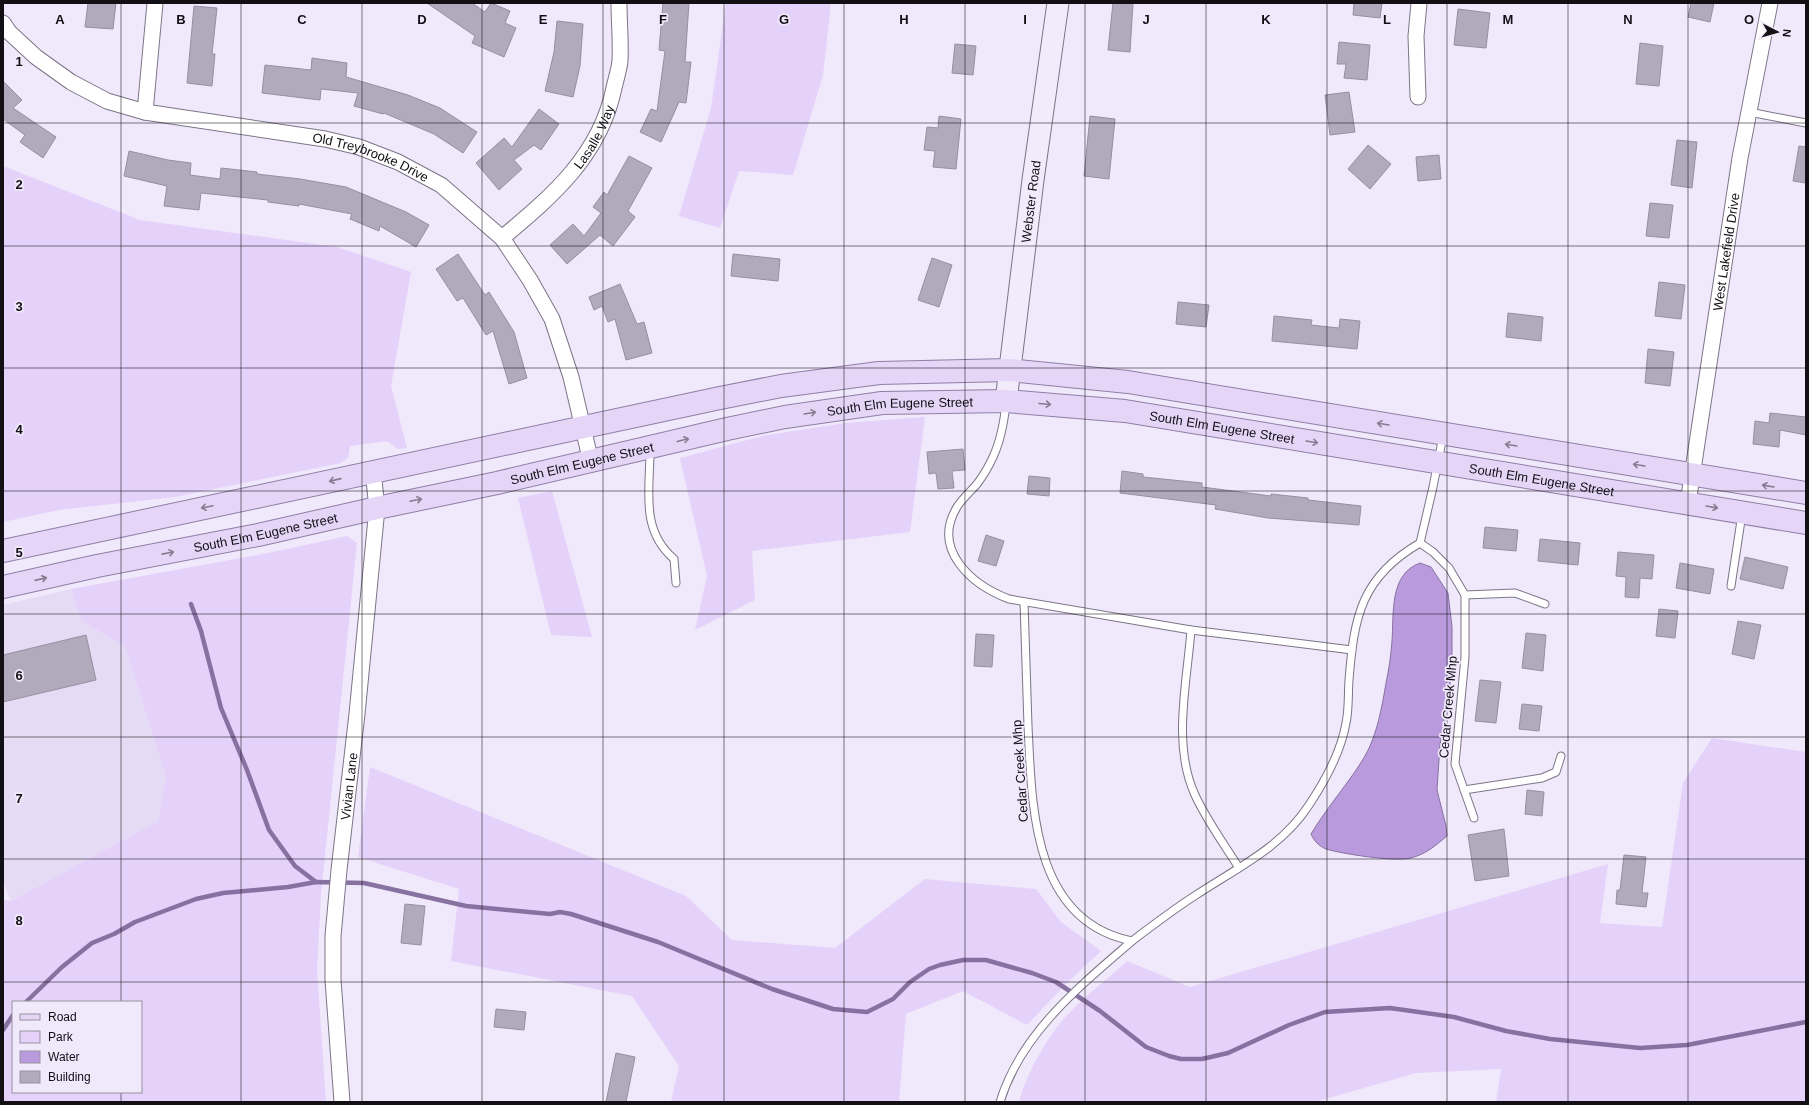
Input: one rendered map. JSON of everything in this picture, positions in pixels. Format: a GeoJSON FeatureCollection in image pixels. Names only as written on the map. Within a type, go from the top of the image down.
{"type":"FeatureCollection","features":[{"type":"Feature","properties":{"kind":"main road"},"geometry":{"type":"LineString","coordinates":[[3,551],[372,471],[781,386],[879,373],[1009,370],[1128,382],[1806,493]]}},
{"type":"Feature","properties":{"kind":"main road","name":"South Elm Eugene Street"},"geometry":{"type":"LineString","coordinates":[[3,587],[97,566],[258,535],[590,462],[785,417],[882,403],[1006,401],[1125,412],[1806,523]]}},
{"type":"Feature","properties":{"kind":"street"},"geometry":{"type":"LineString","coordinates":[[145,112],[155,3]]}},
{"type":"Feature","properties":{"kind":"street","name":"Lasalle Way"},"geometry":{"type":"LineString","coordinates":[[502,238],[555,191],[582,161],[599,133],[612,100],[620,62],[619,3]]}},
{"type":"Feature","properties":{"kind":"street","name":"Webster Road"},"geometry":{"type":"LineString","coordinates":[[1006,401],[1032,180],[1058,3]]}},
{"type":"Feature","properties":{"kind":"street"},"geometry":{"type":"LineString","coordinates":[[1418,96],[1416,36],[1419,3]]}},
{"type":"Feature","properties":{"kind":"street","name":"West Lakefield Drive"},"geometry":{"type":"LineString","coordinates":[[1688,503],[1740,158],[1770,3]]}},
{"type":"Feature","properties":{"kind":"street","name":"Old Treybrooke Drive"},"geometry":{"type":"LineString","coordinates":[[3,23],[9,32],[36,57],[71,82],[107,101],[145,112],[326,139],[359,147],[398,162],[441,185],[502,238],[530,280],[552,319],[571,377],[590,462]]}},
{"type":"Feature","properties":{"kind":"street","name":"Vivian Lane"},"geometry":{"type":"LineString","coordinates":[[342,1102],[333,980],[334,936],[339,870],[357,714],[377,508],[372,471]]}},
{"type":"Feature","properties":{"kind":"lane"},"geometry":{"type":"LineString","coordinates":[[1749,112],[1806,123]]}},
{"type":"Feature","properties":{"kind":"lane"},"geometry":{"type":"LineString","coordinates":[[1006,401],[1002,429],[992,458],[979,482],[957,507],[951,522],[949,533],[954,556],[966,573],[977,583],[996,594],[1024,602],[1192,630],[1352,650]]}},
{"type":"Feature","properties":{"kind":"lane"},"geometry":{"type":"LineString","coordinates":[[1000,1102],[1012,1071],[1028,1044],[1041,1027],[1094,974],[1132,941],[1195,895],[1266,852],[1289,831],[1309,806],[1324,780],[1341,742],[1346,722],[1356,620],[1371,587],[1393,562],[1420,543],[1438,464],[1443,434]]}},
{"type":"Feature","properties":{"kind":"lane"},"geometry":{"type":"LineString","coordinates":[[650,448],[648,501],[651,526],[662,550],[674,559],[676,583]]}},
{"type":"Feature","properties":{"kind":"lane"},"geometry":{"type":"LineString","coordinates":[[1731,586],[1742,512]]}},
{"type":"Feature","properties":{"kind":"lane"},"geometry":{"type":"LineString","coordinates":[[1420,543],[1449,568],[1465,595],[1515,593],[1545,604]]}},
{"type":"Feature","properties":{"kind":"lane","name":"Cedar Creek Mhp"},"geometry":{"type":"LineString","coordinates":[[1465,595],[1465,657],[1455,764],[1474,818]]}},
{"type":"Feature","properties":{"kind":"lane","name":"Cedar Creek Mhp"},"geometry":{"type":"LineString","coordinates":[[1024,602],[1031,798],[1036,831],[1042,852],[1055,882],[1073,910],[1084,920],[1103,932],[1132,941]]}},
{"type":"Feature","properties":{"kind":"lane"},"geometry":{"type":"LineString","coordinates":[[1192,630],[1182,734],[1184,760],[1195,795],[1239,868]]}},
{"type":"Feature","properties":{"kind":"lane"},"geometry":{"type":"LineString","coordinates":[[1464,790],[1542,778],[1556,772],[1561,756]]}},
{"type":"Feature","properties":{"kind":"shaded area"},"geometry":{"type":"Polygon","coordinates":[[[71,589],[82,621],[125,647],[166,777],[158,821],[11,901],[3,882],[3,605],[71,589]]]}},
{"type":"Feature","properties":{"kind":"green space"},"geometry":{"type":"Polygon","coordinates":[[[726,3],[831,3],[823,75],[793,175],[739,171],[720,228],[679,216],[711,108],[726,3]]]}},
{"type":"Feature","properties":{"kind":"green space"},"geometry":{"type":"Polygon","coordinates":[[[3,166],[140,220],[337,247],[411,272],[391,386],[407,448],[398,449],[387,441],[350,446],[348,458],[341,463],[175,497],[59,510],[3,522],[3,166]]]}},
{"type":"Feature","properties":{"kind":"green space"},"geometry":{"type":"Polygon","coordinates":[[[925,417],[910,532],[752,551],[755,600],[695,630],[707,576],[680,458],[762,436],[845,423],[925,417]]]}},
{"type":"Feature","properties":{"kind":"green space"},"geometry":{"type":"Polygon","coordinates":[[[552,491],[592,637],[551,635],[518,498],[552,491]]]}},
{"type":"Feature","properties":{"kind":"green space"},"geometry":{"type":"Polygon","coordinates":[[[347,536],[357,543],[321,895],[317,969],[326,1102],[3,1102],[3,900],[11,901],[158,821],[166,777],[125,647],[82,621],[71,589],[268,553],[347,536]]]}},
{"type":"Feature","properties":{"kind":"green space"},"geometry":{"type":"Polygon","coordinates":[[[1712,738],[1806,752],[1806,1102],[1496,1102],[1501,1069],[1416,1073],[1315,1102],[1019,1102],[1034,1064],[1049,1039],[1065,1017],[1127,961],[1190,987],[1608,864],[1600,923],[1662,927],[1683,783],[1712,738]]]}},
{"type":"Feature","properties":{"kind":"green space"},"geometry":{"type":"Polygon","coordinates":[[[370,767],[686,896],[732,940],[835,948],[925,879],[1036,889],[1061,922],[1101,951],[1069,981],[1027,1025],[963,991],[906,1014],[899,1102],[671,1102],[679,1066],[632,996],[451,961],[459,889],[358,857],[370,767]]]}},
{"type":"Feature","properties":{"kind":"water"},"geometry":{"type":"Polygon","coordinates":[[[1420,563],[1431,567],[1448,593],[1452,627],[1452,671],[1440,745],[1437,790],[1447,836],[1426,852],[1411,858],[1403,859],[1368,857],[1326,849],[1317,843],[1311,834],[1359,766],[1373,739],[1381,711],[1389,667],[1392,646],[1395,596],[1398,585],[1403,576],[1410,568],[1420,563]]]}},
{"type":"Feature","properties":{"kind":"building"},"geometry":{"type":"Polygon","coordinates":[[[88,3],[116,3],[113,29],[85,27],[88,3]]]}},
{"type":"Feature","properties":{"kind":"building"},"geometry":{"type":"Polygon","coordinates":[[[427,3],[472,3],[485,12],[491,3],[510,11],[505,23],[516,28],[504,57],[472,43],[475,36],[427,3]]]}},
{"type":"Feature","properties":{"kind":"building"},"geometry":{"type":"Polygon","coordinates":[[[663,3],[689,3],[685,62],[691,62],[686,103],[679,102],[661,142],[640,132],[651,109],[657,111],[665,51],[659,50],[663,3]]]}},
{"type":"Feature","properties":{"kind":"building"},"geometry":{"type":"Polygon","coordinates":[[[1113,3],[1133,3],[1130,52],[1108,50],[1113,3]]]}},
{"type":"Feature","properties":{"kind":"building"},"geometry":{"type":"Polygon","coordinates":[[[1354,3],[1382,3],[1380,18],[1353,15],[1354,3]]]}},
{"type":"Feature","properties":{"kind":"building"},"geometry":{"type":"Polygon","coordinates":[[[1691,3],[1714,3],[1710,22],[1688,17],[1691,3]]]}},
{"type":"Feature","properties":{"kind":"building"},"geometry":{"type":"Polygon","coordinates":[[[194,6],[217,8],[212,54],[215,54],[212,86],[187,83],[194,6]]]}},
{"type":"Feature","properties":{"kind":"building"},"geometry":{"type":"Polygon","coordinates":[[[1458,9],[1490,13],[1486,48],[1454,45],[1458,9]]]}},
{"type":"Feature","properties":{"kind":"building"},"geometry":{"type":"Polygon","coordinates":[[[557,21],[583,24],[580,66],[573,97],[545,91],[554,52],[557,21]]]}},
{"type":"Feature","properties":{"kind":"building"},"geometry":{"type":"Polygon","coordinates":[[[1339,42],[1370,45],[1367,80],[1344,78],[1346,64],[1337,64],[1339,42]]]}},
{"type":"Feature","properties":{"kind":"building"},"geometry":{"type":"Polygon","coordinates":[[[1640,43],[1663,46],[1659,86],[1636,84],[1640,43]]]}},
{"type":"Feature","properties":{"kind":"building"},"geometry":{"type":"Polygon","coordinates":[[[955,44],[976,46],[973,75],[952,73],[955,44]]]}},
{"type":"Feature","properties":{"kind":"building"},"geometry":{"type":"Polygon","coordinates":[[[312,58],[347,63],[346,77],[408,95],[440,108],[477,132],[463,153],[434,134],[384,113],[383,114],[354,106],[358,93],[321,89],[320,100],[262,93],[265,65],[311,70],[312,58]]]}},
{"type":"Feature","properties":{"kind":"building"},"geometry":{"type":"Polygon","coordinates":[[[3,81],[22,100],[13,108],[56,137],[43,158],[20,142],[25,135],[3,119],[3,81]]]}},
{"type":"Feature","properties":{"kind":"building"},"geometry":{"type":"Polygon","coordinates":[[[1349,92],[1355,132],[1330,135],[1325,95],[1349,92]]]}},
{"type":"Feature","properties":{"kind":"building"},"geometry":{"type":"Polygon","coordinates":[[[539,109],[559,124],[541,150],[534,145],[514,160],[522,169],[499,190],[476,163],[504,138],[512,147],[539,109]]]}},
{"type":"Feature","properties":{"kind":"building"},"geometry":{"type":"Polygon","coordinates":[[[939,116],[961,119],[956,169],[933,167],[935,151],[924,150],[927,127],[938,128],[939,116]]]}},
{"type":"Feature","properties":{"kind":"building"},"geometry":{"type":"Polygon","coordinates":[[[1090,116],[1115,119],[1109,179],[1084,176],[1090,116]]]}},
{"type":"Feature","properties":{"kind":"building"},"geometry":{"type":"Polygon","coordinates":[[[1677,140],[1697,142],[1692,188],[1671,185],[1677,140]]]}},
{"type":"Feature","properties":{"kind":"building"},"geometry":{"type":"Polygon","coordinates":[[[1368,145],[1391,164],[1370,189],[1348,169],[1368,145]]]}},
{"type":"Feature","properties":{"kind":"building"},"geometry":{"type":"Polygon","coordinates":[[[1799,146],[1806,147],[1806,183],[1793,181],[1799,146]]]}},
{"type":"Feature","properties":{"kind":"building"},"geometry":{"type":"Polygon","coordinates":[[[129,151],[168,160],[191,163],[190,175],[220,179],[221,168],[257,172],[257,174],[300,179],[346,187],[406,212],[429,225],[416,247],[380,226],[379,231],[350,219],[352,214],[299,204],[299,206],[268,202],[268,200],[201,193],[199,210],[164,206],[167,186],[124,176],[129,151]]]}},
{"type":"Feature","properties":{"kind":"building"},"geometry":{"type":"Polygon","coordinates":[[[1439,155],[1441,179],[1418,181],[1416,157],[1439,155]]]}},
{"type":"Feature","properties":{"kind":"building"},"geometry":{"type":"Polygon","coordinates":[[[629,156],[652,168],[628,211],[635,217],[613,246],[600,235],[567,264],[550,245],[573,224],[584,236],[601,213],[593,207],[604,192],[607,195],[629,156]]]}},
{"type":"Feature","properties":{"kind":"building"},"geometry":{"type":"Polygon","coordinates":[[[1650,203],[1673,205],[1669,238],[1646,236],[1650,203]]]}},
{"type":"Feature","properties":{"kind":"building"},"geometry":{"type":"Polygon","coordinates":[[[458,254],[485,295],[489,292],[514,332],[527,378],[509,384],[493,331],[486,335],[463,298],[457,301],[436,269],[458,254]]]}},
{"type":"Feature","properties":{"kind":"building"},"geometry":{"type":"Polygon","coordinates":[[[733,254],[780,259],[778,281],[731,276],[733,254]]]}},
{"type":"Feature","properties":{"kind":"building"},"geometry":{"type":"Polygon","coordinates":[[[932,258],[952,265],[939,307],[918,300],[932,258]]]}},
{"type":"Feature","properties":{"kind":"building"},"geometry":{"type":"Polygon","coordinates":[[[1659,282],[1685,285],[1681,319],[1655,316],[1659,282]]]}},
{"type":"Feature","properties":{"kind":"building"},"geometry":{"type":"Polygon","coordinates":[[[620,284],[637,324],[644,322],[652,353],[626,360],[615,319],[608,322],[602,306],[594,310],[589,297],[620,284]]]}},
{"type":"Feature","properties":{"kind":"building"},"geometry":{"type":"Polygon","coordinates":[[[1178,302],[1209,305],[1206,327],[1176,324],[1178,302]]]}},
{"type":"Feature","properties":{"kind":"building"},"geometry":{"type":"Polygon","coordinates":[[[1508,313],[1543,317],[1541,341],[1506,337],[1508,313]]]}},
{"type":"Feature","properties":{"kind":"building"},"geometry":{"type":"Polygon","coordinates":[[[1274,316],[1312,320],[1311,325],[1339,328],[1340,319],[1360,321],[1357,349],[1272,341],[1274,316]]]}},
{"type":"Feature","properties":{"kind":"building"},"geometry":{"type":"Polygon","coordinates":[[[1648,349],[1674,352],[1670,386],[1645,383],[1648,349]]]}},
{"type":"Feature","properties":{"kind":"building"},"geometry":{"type":"Polygon","coordinates":[[[1770,413],[1806,417],[1806,435],[1780,430],[1779,447],[1753,444],[1755,421],[1769,423],[1770,413]]]}},
{"type":"Feature","properties":{"kind":"building"},"geometry":{"type":"Polygon","coordinates":[[[963,449],[965,470],[952,471],[954,488],[938,489],[936,473],[929,474],[927,452],[963,449]]]}},
{"type":"Feature","properties":{"kind":"building"},"geometry":{"type":"Polygon","coordinates":[[[1122,471],[1143,474],[1143,477],[1202,483],[1202,487],[1271,496],[1271,494],[1308,498],[1308,500],[1361,506],[1359,525],[1268,518],[1215,509],[1216,505],[1120,493],[1122,471]]]}},
{"type":"Feature","properties":{"kind":"building"},"geometry":{"type":"Polygon","coordinates":[[[1029,476],[1050,478],[1049,496],[1027,494],[1029,476]]]}},
{"type":"Feature","properties":{"kind":"building"},"geometry":{"type":"Polygon","coordinates":[[[1485,527],[1518,530],[1516,551],[1483,548],[1485,527]]]}},
{"type":"Feature","properties":{"kind":"building"},"geometry":{"type":"Polygon","coordinates":[[[986,535],[1004,541],[996,566],[978,561],[986,535]]]}},
{"type":"Feature","properties":{"kind":"building"},"geometry":{"type":"Polygon","coordinates":[[[1540,539],[1580,543],[1578,565],[1538,561],[1540,539]]]}},
{"type":"Feature","properties":{"kind":"building"},"geometry":{"type":"Polygon","coordinates":[[[1618,552],[1654,555],[1652,579],[1640,578],[1639,598],[1625,597],[1626,577],[1616,576],[1618,552]]]}},
{"type":"Feature","properties":{"kind":"building"},"geometry":{"type":"Polygon","coordinates":[[[1745,557],[1788,567],[1783,589],[1740,579],[1745,557]]]}},
{"type":"Feature","properties":{"kind":"building"},"geometry":{"type":"Polygon","coordinates":[[[1680,563],[1714,569],[1710,594],[1676,588],[1680,563]]]}},
{"type":"Feature","properties":{"kind":"building"},"geometry":{"type":"Polygon","coordinates":[[[1659,609],[1678,611],[1675,638],[1656,636],[1659,609]]]}},
{"type":"Feature","properties":{"kind":"building"},"geometry":{"type":"Polygon","coordinates":[[[1738,621],[1761,625],[1754,659],[1732,654],[1738,621]]]}},
{"type":"Feature","properties":{"kind":"building"},"geometry":{"type":"Polygon","coordinates":[[[1526,633],[1546,635],[1543,671],[1522,668],[1526,633]]]}},
{"type":"Feature","properties":{"kind":"building"},"geometry":{"type":"Polygon","coordinates":[[[976,634],[994,635],[992,667],[974,666],[976,634]]]}},
{"type":"Feature","properties":{"kind":"building"},"geometry":{"type":"Polygon","coordinates":[[[86,635],[96,680],[3,702],[3,655],[86,635]]]}},
{"type":"Feature","properties":{"kind":"building"},"geometry":{"type":"Polygon","coordinates":[[[1480,680],[1501,682],[1496,723],[1475,721],[1480,680]]]}},
{"type":"Feature","properties":{"kind":"building"},"geometry":{"type":"Polygon","coordinates":[[[1522,704],[1542,706],[1539,731],[1519,729],[1522,704]]]}},
{"type":"Feature","properties":{"kind":"building"},"geometry":{"type":"Polygon","coordinates":[[[1527,790],[1544,792],[1542,816],[1525,814],[1527,790]]]}},
{"type":"Feature","properties":{"kind":"building"},"geometry":{"type":"Polygon","coordinates":[[[1504,829],[1509,876],[1475,881],[1468,835],[1504,829]]]}},
{"type":"Feature","properties":{"kind":"building"},"geometry":{"type":"Polygon","coordinates":[[[1624,855],[1646,857],[1642,893],[1648,893],[1646,907],[1616,904],[1617,890],[1620,890],[1624,855]]]}},
{"type":"Feature","properties":{"kind":"building"},"geometry":{"type":"Polygon","coordinates":[[[405,904],[425,906],[421,945],[401,943],[405,904]]]}},
{"type":"Feature","properties":{"kind":"building"},"geometry":{"type":"Polygon","coordinates":[[[496,1009],[526,1012],[524,1030],[494,1027],[496,1009]]]}},
{"type":"Feature","properties":{"kind":"building"},"geometry":{"type":"Polygon","coordinates":[[[616,1053],[635,1057],[626,1102],[606,1102],[616,1053]]]}},
{"type":"Feature","properties":{"kind":"waterway"},"geometry":{"type":"LineString","coordinates":[[191,604],[201,631],[221,708],[247,770],[269,830],[295,866],[316,882]]}},
{"type":"Feature","properties":{"kind":"waterway"},"geometry":{"type":"LineString","coordinates":[[27,1001],[62,967],[92,943],[114,934],[135,922],[196,899],[223,893],[288,887],[316,882],[364,883],[466,906],[550,914],[560,912],[571,914],[658,942],[772,989],[833,1009],[867,1012],[893,999],[910,982],[929,969],[963,960],[986,960],[1032,973],[1056,982],[1100,1011],[1146,1047],[1181,1059],[1202,1059],[1228,1053],[1289,1025],[1325,1012],[1390,1008],[1454,1017],[1506,1031],[1550,1039],[1640,1048],[1687,1045],[1806,1022]]}},
{"type":"Feature","properties":{"kind":"waterway"},"geometry":{"type":"LineString","coordinates":[[3,1030],[12,1016]]}}]}
